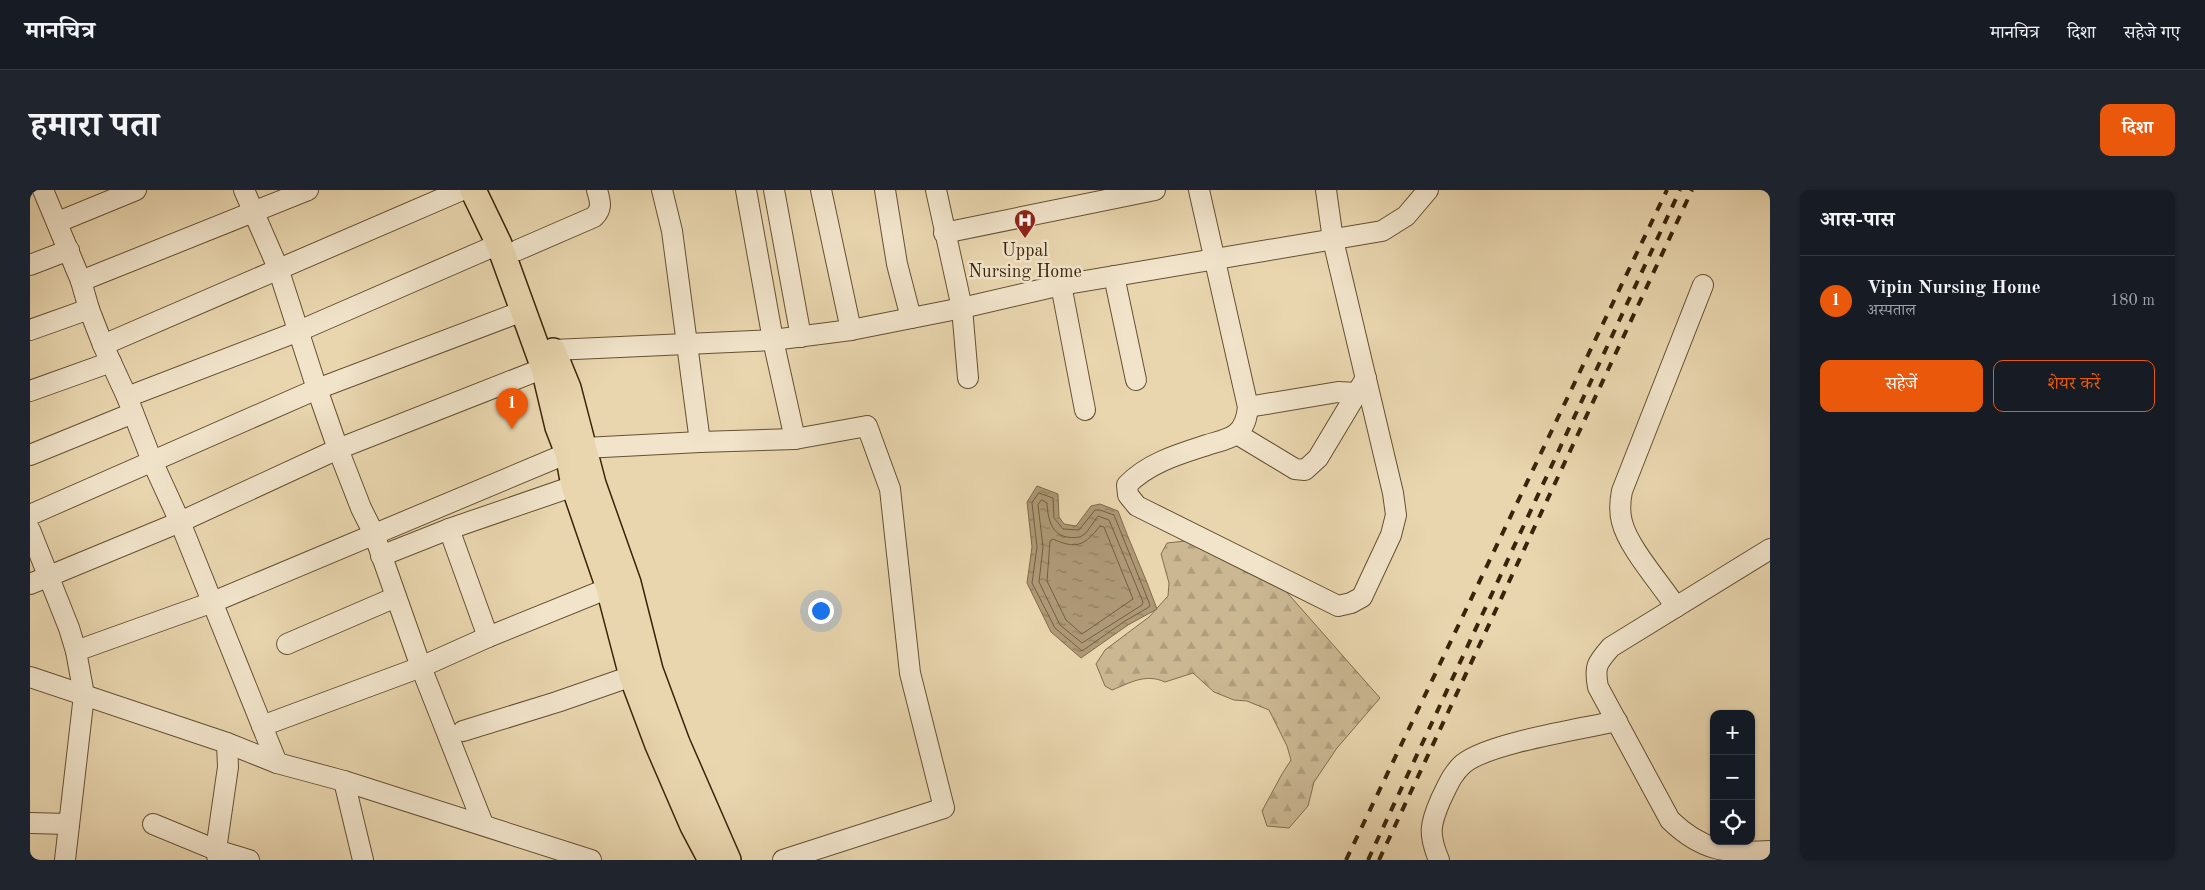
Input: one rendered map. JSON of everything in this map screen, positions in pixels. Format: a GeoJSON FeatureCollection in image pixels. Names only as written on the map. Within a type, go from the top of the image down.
{"type":"FeatureCollection","features":[{"type":"Feature","properties":{"kind":"main road"},"geometry":{"type":"LineString","coordinates":[[473,190],[509,247],[523,311],[548,359],[568,388],[576,451],[574,486],[609,588],[632,676],[658,745],[693,826],[711,860]]}},
{"type":"Feature","properties":{"kind":"main road"},"geometry":{"type":"LineString","coordinates":[[492,190],[509,247],[548,359]]}},
{"type":"Feature","properties":{"kind":"main road"},"geometry":{"type":"LineString","coordinates":[[576,451],[593,484],[628,583],[650,670],[677,742],[728,860]]}},
{"type":"Feature","properties":{"kind":"street"},"geometry":{"type":"LineString","coordinates":[[58,222],[136,190]]}},
{"type":"Feature","properties":{"kind":"street"},"geometry":{"type":"LineString","coordinates":[[244,190],[278,268],[338,449],[361,508],[374,534],[421,667],[483,824]]}},
{"type":"Feature","properties":{"kind":"street"},"geometry":{"type":"LineString","coordinates":[[81,281],[308,190]]}},
{"type":"Feature","properties":{"kind":"street"},"geometry":{"type":"LineString","coordinates":[[30,391],[278,268],[462,190]]}},
{"type":"Feature","properties":{"kind":"street"},"geometry":{"type":"LineString","coordinates":[[30,454],[130,405],[299,331],[509,247],[594,216],[599,212],[600,204],[596,190]]}},
{"type":"Feature","properties":{"kind":"street"},"geometry":{"type":"LineString","coordinates":[[662,190],[672,231],[700,442]]}},
{"type":"Feature","properties":{"kind":"street"},"geometry":{"type":"LineString","coordinates":[[746,190],[795,439]]}},
{"type":"Feature","properties":{"kind":"street"},"geometry":{"type":"LineString","coordinates":[[774,190],[801,337]]}},
{"type":"Feature","properties":{"kind":"street"},"geometry":{"type":"LineString","coordinates":[[821,190],[851,330]]}},
{"type":"Feature","properties":{"kind":"street"},"geometry":{"type":"LineString","coordinates":[[884,190],[897,264],[911,318]]}},
{"type":"Feature","properties":{"kind":"street"},"geometry":{"type":"LineString","coordinates":[[936,190],[962,308],[968,378]]}},
{"type":"Feature","properties":{"kind":"street"},"geometry":{"type":"LineString","coordinates":[[944,233],[1155,190]]}},
{"type":"Feature","properties":{"kind":"street"},"geometry":{"type":"LineString","coordinates":[[1199,190],[1248,406],[1246,421],[1236,434],[1227,439],[1174,456],[1154,465],[1135,477],[1127,485],[1128,495],[1137,506],[1338,606],[1351,604],[1362,597],[1391,535],[1396,515],[1394,493],[1362,385],[1333,240],[1326,190]]}},
{"type":"Feature","properties":{"kind":"street"},"geometry":{"type":"LineString","coordinates":[[30,584],[180,522],[338,449],[548,359],[686,343],[774,340],[851,330],[962,308],[1061,285],[1382,231],[1406,216],[1428,190]]}},
{"type":"Feature","properties":{"kind":"street"},"geometry":{"type":"LineString","coordinates":[[39,194],[58,222],[81,281],[89,309],[152,461],[180,522],[277,763]]}},
{"type":"Feature","properties":{"kind":"street"},"geometry":{"type":"LineString","coordinates":[[30,265],[69,250]]}},
{"type":"Feature","properties":{"kind":"street"},"geometry":{"type":"LineString","coordinates":[[1114,276],[1136,380]]}},
{"type":"Feature","properties":{"kind":"street"},"geometry":{"type":"LineString","coordinates":[[1061,285],[1085,410]]}},
{"type":"Feature","properties":{"kind":"street"},"geometry":{"type":"LineString","coordinates":[[1676,607],[1631,542],[1622,522],[1619,504],[1622,491],[1704,285]]}},
{"type":"Feature","properties":{"kind":"street"},"geometry":{"type":"LineString","coordinates":[[30,330],[89,309]]}},
{"type":"Feature","properties":{"kind":"street"},"geometry":{"type":"LineString","coordinates":[[30,515],[317,389],[523,311]]}},
{"type":"Feature","properties":{"kind":"street"},"geometry":{"type":"LineString","coordinates":[[1248,406],[1338,392],[1362,385]]}},
{"type":"Feature","properties":{"kind":"street"},"geometry":{"type":"LineString","coordinates":[[1236,434],[1295,469],[1305,470],[1318,458],[1362,385]]}},
{"type":"Feature","properties":{"kind":"street"},"geometry":{"type":"LineString","coordinates":[[76,651],[213,602],[576,451],[700,442],[795,439],[867,426],[890,489],[910,673],[944,808],[783,860]]}},
{"type":"Feature","properties":{"kind":"street"},"geometry":{"type":"LineString","coordinates":[[381,556],[574,486]]}},
{"type":"Feature","properties":{"kind":"street"},"geometry":{"type":"LineString","coordinates":[[30,530],[76,651],[84,695],[65,860]]}},
{"type":"Feature","properties":{"kind":"street"},"geometry":{"type":"LineString","coordinates":[[449,530],[488,637]]}},
{"type":"Feature","properties":{"kind":"street"},"geometry":{"type":"LineString","coordinates":[[1770,549],[1611,647],[1600,659],[1595,670],[1598,687],[1670,820],[1684,834],[1718,850],[1740,853],[1770,851]]}},
{"type":"Feature","properties":{"kind":"street"},"geometry":{"type":"LineString","coordinates":[[262,726],[421,667],[488,637],[609,588]]}},
{"type":"Feature","properties":{"kind":"street"},"geometry":{"type":"LineString","coordinates":[[287,644],[396,597]]}},
{"type":"Feature","properties":{"kind":"street"},"geometry":{"type":"LineString","coordinates":[[463,731],[557,702],[632,676]]}},
{"type":"Feature","properties":{"kind":"street"},"geometry":{"type":"LineString","coordinates":[[30,677],[227,743],[277,763],[483,824],[591,860]]}},
{"type":"Feature","properties":{"kind":"street"},"geometry":{"type":"LineString","coordinates":[[1439,860],[1430,832],[1433,818],[1452,775],[1465,762],[1504,746],[1617,721]]}},
{"type":"Feature","properties":{"kind":"street"},"geometry":{"type":"LineString","coordinates":[[217,855],[228,767],[227,743]]}},
{"type":"Feature","properties":{"kind":"street"},"geometry":{"type":"LineString","coordinates":[[344,782],[363,860]]}},
{"type":"Feature","properties":{"kind":"street"},"geometry":{"type":"LineString","coordinates":[[30,823],[69,824]]}},
{"type":"Feature","properties":{"kind":"street"},"geometry":{"type":"LineString","coordinates":[[153,824],[217,855],[249,860]]}},
{"type":"Feature","properties":{"kind":"green space"},"geometry":{"type":"Polygon","coordinates":[[[1194,540],[1283,588],[1380,698],[1337,748],[1314,782],[1308,806],[1289,828],[1267,826],[1262,811],[1291,760],[1287,746],[1269,710],[1247,701],[1234,700],[1214,692],[1193,673],[1165,682],[1151,678],[1138,680],[1112,690],[1105,686],[1096,664],[1105,650],[1149,617],[1168,596],[1169,583],[1161,554],[1167,543],[1194,540]]]}},
{"type":"Feature","properties":{"kind":"water"},"geometry":{"type":"Polygon","coordinates":[[[1037,486],[1058,494],[1059,517],[1064,524],[1076,526],[1091,506],[1100,504],[1118,511],[1157,609],[1128,625],[1081,658],[1051,632],[1027,583],[1032,547],[1027,502],[1037,486]]]}},
{"type":"Feature","properties":{"kind":"railway"},"geometry":{"type":"LineString","coordinates":[[1346,860],[1667,190]]}},
{"type":"Feature","properties":{"kind":"railway"},"geometry":{"type":"LineString","coordinates":[[1368,860],[1680,190]]}},
{"type":"Feature","properties":{"kind":"railway"},"geometry":{"type":"LineString","coordinates":[[1379,860],[1692,190]]}},
{"type":"Feature","properties":{"kind":"place","name":"Uppal Nursing Home"},"geometry":{"type":"Point","coordinates":[1025,239]}},
{"type":"Feature","properties":{"kind":"place","name":"Vipin Nursing Home"},"geometry":{"type":"Point","coordinates":[512,429]}}]}
